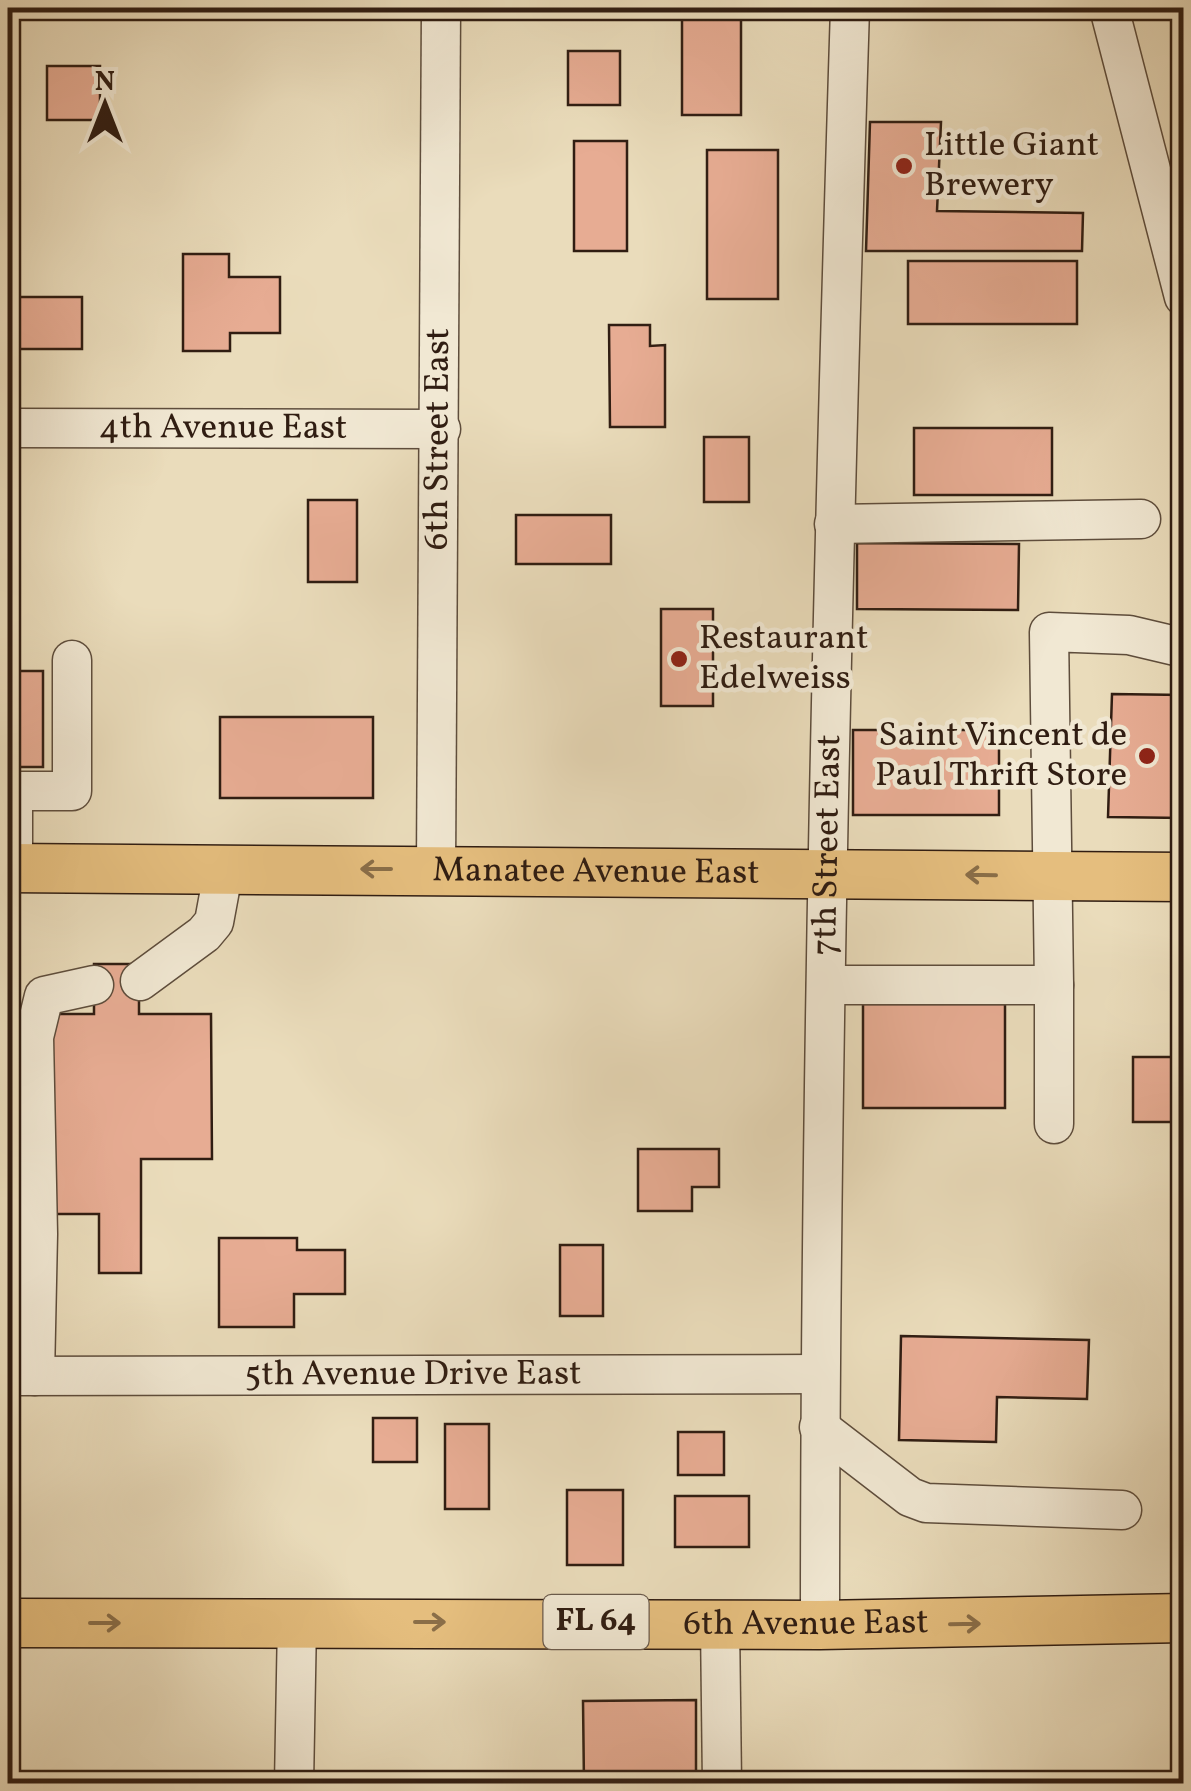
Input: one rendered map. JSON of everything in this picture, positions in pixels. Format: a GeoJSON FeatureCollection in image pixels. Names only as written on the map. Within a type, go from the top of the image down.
{"type":"FeatureCollection","features":[{"type":"Feature","properties":{"kind":"main road","name":"Manatee Avenue East"},"geometry":{"type":"LineString","coordinates":[[10,868],[1184,877]]}},
{"type":"Feature","properties":{"kind":"main road","name":"6th Avenue East"},"geometry":{"type":"LineString","coordinates":[[8,1623],[820,1625],[1184,1618]]}},
{"type":"Feature","properties":{"kind":"street","name":"6th Street East"},"geometry":{"type":"LineString","coordinates":[[436,870],[441,8]]}},
{"type":"Feature","properties":{"kind":"street","name":"7th Street East"},"geometry":{"type":"LineString","coordinates":[[820,1625],[818,1374],[834,524],[850,8]]}},
{"type":"Feature","properties":{"kind":"street"},"geometry":{"type":"LineString","coordinates":[[1110,8],[1184,296]]}},
{"type":"Feature","properties":{"kind":"street","name":"4th Avenue East"},"geometry":{"type":"LineString","coordinates":[[8,428],[441,429]]}},
{"type":"Feature","properties":{"kind":"street"},"geometry":{"type":"LineString","coordinates":[[834,524],[1141,519]]}},
{"type":"Feature","properties":{"kind":"street"},"geometry":{"type":"LineString","coordinates":[[1054,1124],[1049,632],[1129,635],[1184,648]]}},
{"type":"Feature","properties":{"kind":"street"},"geometry":{"type":"LineString","coordinates":[[10,868],[13,790],[72,791],[72,660]]}},
{"type":"Feature","properties":{"kind":"street"},"geometry":{"type":"LineString","coordinates":[[140,981],[204,934],[214,922],[224,868]]}},
{"type":"Feature","properties":{"kind":"street"},"geometry":{"type":"LineString","coordinates":[[21,1376],[38,1234],[34,1037],[44,996],[94,985]]}},
{"type":"Feature","properties":{"kind":"street"},"geometry":{"type":"LineString","coordinates":[[826,985],[1054,985]]}},
{"type":"Feature","properties":{"kind":"street","name":"5th Avenue Drive East"},"geometry":{"type":"LineString","coordinates":[[21,1376],[818,1374]]}},
{"type":"Feature","properties":{"kind":"street"},"geometry":{"type":"LineString","coordinates":[[819,1427],[910,1497],[926,1503],[1122,1510]]}},
{"type":"Feature","properties":{"kind":"street"},"geometry":{"type":"LineString","coordinates":[[294,1784],[298,1622]]}},
{"type":"Feature","properties":{"kind":"street"},"geometry":{"type":"LineString","coordinates":[[720,1622],[722,1784]]}},
{"type":"Feature","properties":{"kind":"building"},"geometry":{"type":"Polygon","coordinates":[[[523,8],[597,8],[597,19],[523,19],[523,8]]]}},
{"type":"Feature","properties":{"kind":"building"},"geometry":{"type":"Polygon","coordinates":[[[682,8],[741,8],[741,115],[682,115],[682,8]]]}},
{"type":"Feature","properties":{"kind":"building"},"geometry":{"type":"Polygon","coordinates":[[[568,51],[620,51],[620,105],[568,105],[568,51]]]}},
{"type":"Feature","properties":{"kind":"building"},"geometry":{"type":"Polygon","coordinates":[[[47,66],[100,66],[100,120],[47,120],[47,66]]]}},
{"type":"Feature","properties":{"kind":"building","name":"Little Giant Brewery"},"geometry":{"type":"Polygon","coordinates":[[[870,122],[941,122],[937,211],[1083,213],[1082,251],[866,251],[870,122]]]}},
{"type":"Feature","properties":{"kind":"building"},"geometry":{"type":"Polygon","coordinates":[[[574,141],[627,141],[627,251],[574,251],[574,141]]]}},
{"type":"Feature","properties":{"kind":"building"},"geometry":{"type":"Polygon","coordinates":[[[707,150],[778,150],[778,299],[707,299],[707,150]]]}},
{"type":"Feature","properties":{"kind":"building"},"geometry":{"type":"Polygon","coordinates":[[[183,254],[229,254],[229,277],[280,277],[280,333],[230,333],[230,351],[183,351],[183,254]]]}},
{"type":"Feature","properties":{"kind":"building"},"geometry":{"type":"Polygon","coordinates":[[[908,261],[1077,261],[1077,324],[908,324],[908,261]]]}},
{"type":"Feature","properties":{"kind":"building"},"geometry":{"type":"Polygon","coordinates":[[[8,297],[82,297],[82,349],[8,349],[8,297]]]}},
{"type":"Feature","properties":{"kind":"building"},"geometry":{"type":"Polygon","coordinates":[[[609,325],[650,325],[650,346],[665,345],[665,427],[610,427],[609,325]]]}},
{"type":"Feature","properties":{"kind":"building"},"geometry":{"type":"Polygon","coordinates":[[[914,428],[1052,428],[1052,495],[914,495],[914,428]]]}},
{"type":"Feature","properties":{"kind":"building"},"geometry":{"type":"Polygon","coordinates":[[[704,437],[749,437],[749,502],[704,502],[704,437]]]}},
{"type":"Feature","properties":{"kind":"building"},"geometry":{"type":"Polygon","coordinates":[[[8,493],[18,493],[18,553],[8,553],[8,493]]]}},
{"type":"Feature","properties":{"kind":"building"},"geometry":{"type":"Polygon","coordinates":[[[308,500],[357,500],[357,582],[308,582],[308,500]]]}},
{"type":"Feature","properties":{"kind":"building"},"geometry":{"type":"Polygon","coordinates":[[[516,515],[611,515],[611,564],[516,564],[516,515]]]}},
{"type":"Feature","properties":{"kind":"building"},"geometry":{"type":"Polygon","coordinates":[[[857,543],[1019,544],[1018,610],[857,609],[857,543]]]}},
{"type":"Feature","properties":{"kind":"building"},"geometry":{"type":"Polygon","coordinates":[[[661,609],[713,609],[713,706],[661,706],[661,609]]]}},
{"type":"Feature","properties":{"kind":"building"},"geometry":{"type":"Polygon","coordinates":[[[8,671],[43,671],[43,767],[8,767],[8,671]]]}},
{"type":"Feature","properties":{"kind":"building","name":"Saint Vincent de Paul Thrift Store"},"geometry":{"type":"Polygon","coordinates":[[[1112,694],[1184,695],[1184,818],[1108,817],[1112,694]]]}},
{"type":"Feature","properties":{"kind":"building"},"geometry":{"type":"Polygon","coordinates":[[[220,717],[373,717],[373,798],[220,798],[220,717]]]}},
{"type":"Feature","properties":{"kind":"building"},"geometry":{"type":"Polygon","coordinates":[[[853,730],[999,730],[999,815],[853,815],[853,730]]]}},
{"type":"Feature","properties":{"kind":"building"},"geometry":{"type":"Polygon","coordinates":[[[94,964],[139,964],[139,1014],[211,1014],[212,1159],[141,1159],[141,1273],[99,1273],[99,1214],[52,1214],[52,1014],[94,1014],[94,964]]]}},
{"type":"Feature","properties":{"kind":"building"},"geometry":{"type":"Polygon","coordinates":[[[863,1004],[1005,1004],[1005,1108],[863,1108],[863,1004]]]}},
{"type":"Feature","properties":{"kind":"building"},"geometry":{"type":"Polygon","coordinates":[[[1133,1057],[1184,1057],[1184,1122],[1133,1122],[1133,1057]]]}},
{"type":"Feature","properties":{"kind":"building"},"geometry":{"type":"Polygon","coordinates":[[[638,1149],[719,1149],[719,1187],[692,1187],[692,1211],[638,1211],[638,1149]]]}},
{"type":"Feature","properties":{"kind":"building"},"geometry":{"type":"Polygon","coordinates":[[[219,1238],[297,1238],[297,1250],[345,1250],[345,1294],[294,1294],[294,1327],[219,1327],[219,1238]]]}},
{"type":"Feature","properties":{"kind":"building"},"geometry":{"type":"Polygon","coordinates":[[[560,1245],[603,1245],[603,1316],[560,1316],[560,1245]]]}},
{"type":"Feature","properties":{"kind":"building"},"geometry":{"type":"Polygon","coordinates":[[[901,1336],[1089,1340],[1087,1399],[997,1397],[996,1442],[899,1440],[901,1336]]]}},
{"type":"Feature","properties":{"kind":"building"},"geometry":{"type":"Polygon","coordinates":[[[373,1418],[417,1418],[417,1462],[373,1462],[373,1418]]]}},
{"type":"Feature","properties":{"kind":"building"},"geometry":{"type":"Polygon","coordinates":[[[445,1424],[489,1424],[489,1509],[445,1509],[445,1424]]]}},
{"type":"Feature","properties":{"kind":"building"},"geometry":{"type":"Polygon","coordinates":[[[678,1432],[724,1432],[724,1475],[678,1475],[678,1432]]]}},
{"type":"Feature","properties":{"kind":"building"},"geometry":{"type":"Polygon","coordinates":[[[567,1490],[623,1490],[623,1565],[567,1565],[567,1490]]]}},
{"type":"Feature","properties":{"kind":"building"},"geometry":{"type":"Polygon","coordinates":[[[675,1496],[749,1496],[749,1547],[675,1547],[675,1496]]]}},
{"type":"Feature","properties":{"kind":"building"},"geometry":{"type":"Polygon","coordinates":[[[696,1700],[696,1784],[584,1784],[583,1701],[696,1700]]]}},
{"type":"Feature","properties":{"kind":"place","name":"Little Giant Brewery"},"geometry":{"type":"Point","coordinates":[904,166]}},
{"type":"Feature","properties":{"kind":"place","name":"Restaurant Edelweiss"},"geometry":{"type":"Point","coordinates":[679,659]}},
{"type":"Feature","properties":{"kind":"place","name":"Saint Vincent de Paul Thrift Store"},"geometry":{"type":"Point","coordinates":[1147,756]}}]}
